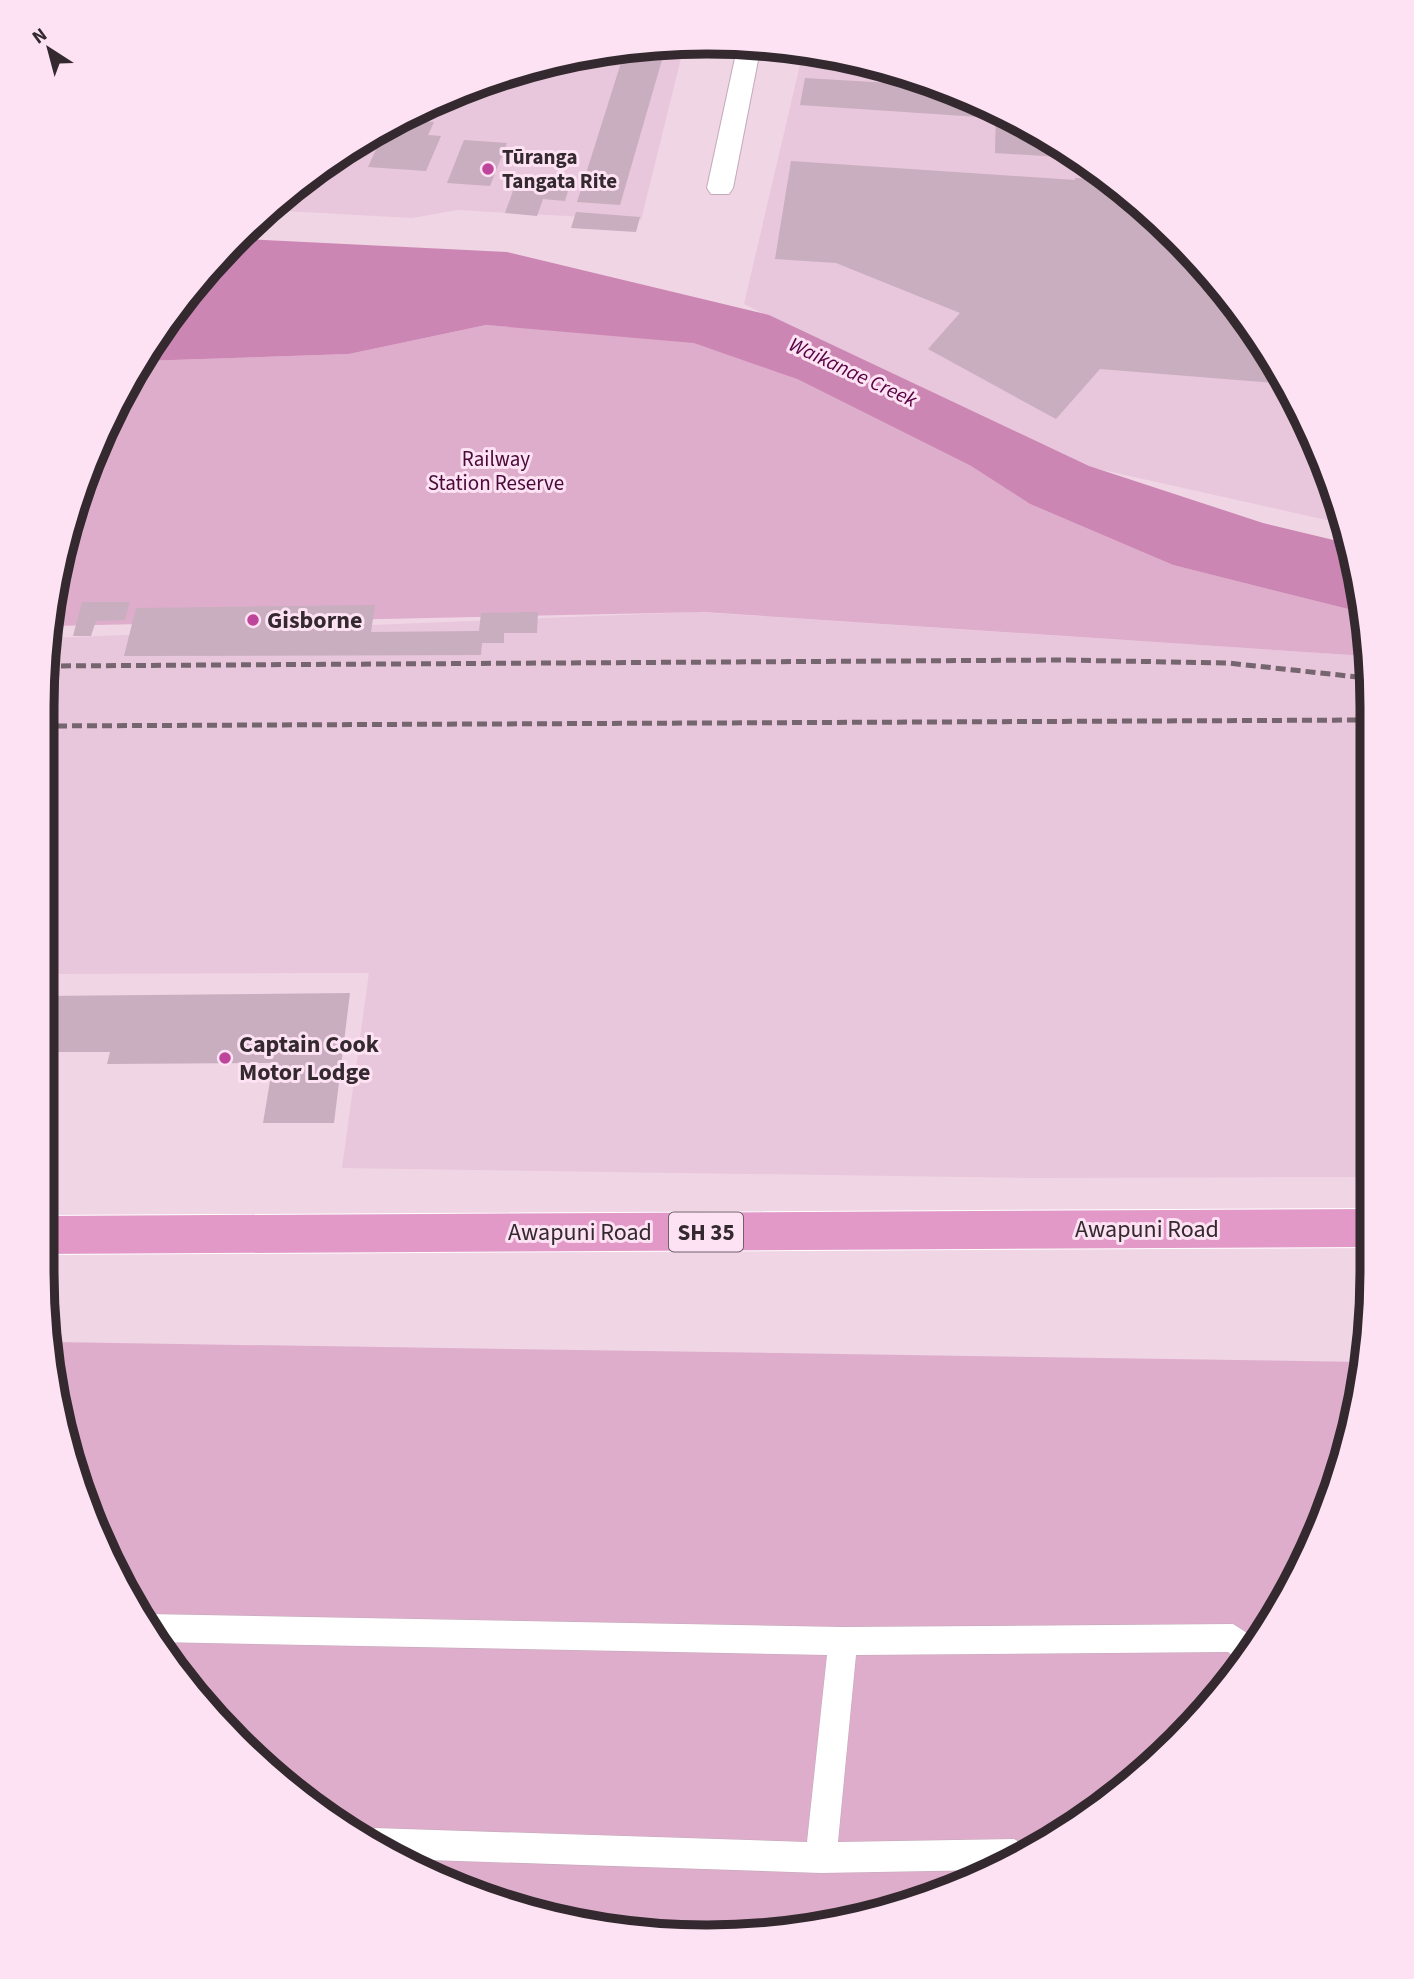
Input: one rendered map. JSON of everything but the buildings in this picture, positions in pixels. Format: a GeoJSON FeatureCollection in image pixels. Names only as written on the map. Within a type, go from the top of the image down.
{"type":"FeatureCollection","features":[{"type":"Feature","properties":{"kind":"highway","name":"Awapuni Road"},"geometry":{"type":"LineString","coordinates":[[54,1235],[1360,1228]]}},
{"type":"Feature","properties":{"kind":"street"},"geometry":{"type":"LineString","coordinates":[[720,188],[747,56]]}},
{"type":"Feature","properties":{"kind":"lane"},"geometry":{"type":"LineString","coordinates":[[160,1628],[843,1641],[1233,1638],[1242,1646]]}},
{"type":"Feature","properties":{"kind":"lane"},"geometry":{"type":"LineString","coordinates":[[821,1858],[843,1641]]}},
{"type":"Feature","properties":{"kind":"lane"},"geometry":{"type":"LineString","coordinates":[[393,1844],[821,1858],[1001,1854]]}},
{"type":"Feature","properties":{"kind":"shaded area","name":"Tūranga Tangata Rite"},"geometry":{"type":"Polygon","coordinates":[[[682,55],[641,220],[457,210],[412,218],[283,211],[344,164],[418,122],[457,104],[538,76],[622,60],[682,55]]]}},
{"type":"Feature","properties":{"kind":"shaded area"},"geometry":{"type":"Polygon","coordinates":[[[801,61],[876,76],[917,89],[996,122],[1070,164],[1137,216],[1169,245],[1225,310],[1272,381],[1310,457],[1333,521],[1049,458],[744,304],[801,61]]]}},
{"type":"Feature","properties":{"kind":"shaded area"},"geometry":{"type":"Polygon","coordinates":[[[696,612],[1357,655],[1360,707],[1360,1177],[1029,1178],[342,1168],[369,973],[54,974],[54,707],[59,638],[696,612]]]}},
{"type":"Feature","properties":{"kind":"green space","name":"Railway Station Reserve"},"geometry":{"type":"Polygon","coordinates":[[[486,325],[703,340],[797,379],[971,466],[1030,504],[1173,565],[1352,610],[1357,655],[703,612],[60,626],[76,538],[89,497],[122,418],[154,361],[349,354],[486,325]]]}},
{"type":"Feature","properties":{"kind":"green space"},"geometry":{"type":"Polygon","coordinates":[[[59,1342],[1353,1362],[1338,1441],[1310,1522],[1292,1561],[1250,1635],[1225,1669],[1169,1734],[1137,1763],[1070,1815],[996,1857],[957,1875],[876,1903],[834,1912],[792,1919],[707,1925],[622,1919],[580,1912],[538,1903],[457,1875],[418,1857],[344,1815],[277,1763],[245,1734],[189,1669],[164,1635],[122,1561],[104,1522],[76,1441],[59,1342]]]}},
{"type":"Feature","properties":{"kind":"water","name":"Waikanae Creek"},"geometry":{"type":"Polygon","coordinates":[[[251,239],[507,252],[769,315],[1089,466],[1263,523],[1339,541],[1352,610],[1173,565],[1030,504],[971,466],[797,379],[694,343],[486,325],[349,354],[154,361],[189,310],[251,239]]]}},
{"type":"Feature","properties":{"kind":"railway"},"geometry":{"type":"LineString","coordinates":[[56,666],[1061,660],[1228,663],[1359,677]]}},
{"type":"Feature","properties":{"kind":"railway"},"geometry":{"type":"LineString","coordinates":[[54,726],[1360,720]]}},
{"type":"Feature","properties":{"kind":"place","name":"Tūranga Tangata Rite"},"geometry":{"type":"Point","coordinates":[488,169]}},
{"type":"Feature","properties":{"kind":"place","name":"Gisborne"},"geometry":{"type":"Point","coordinates":[253,620]}},
{"type":"Feature","properties":{"kind":"place","name":"Captain Cook Motor Lodge"},"geometry":{"type":"Point","coordinates":[225,1058]}}]}
